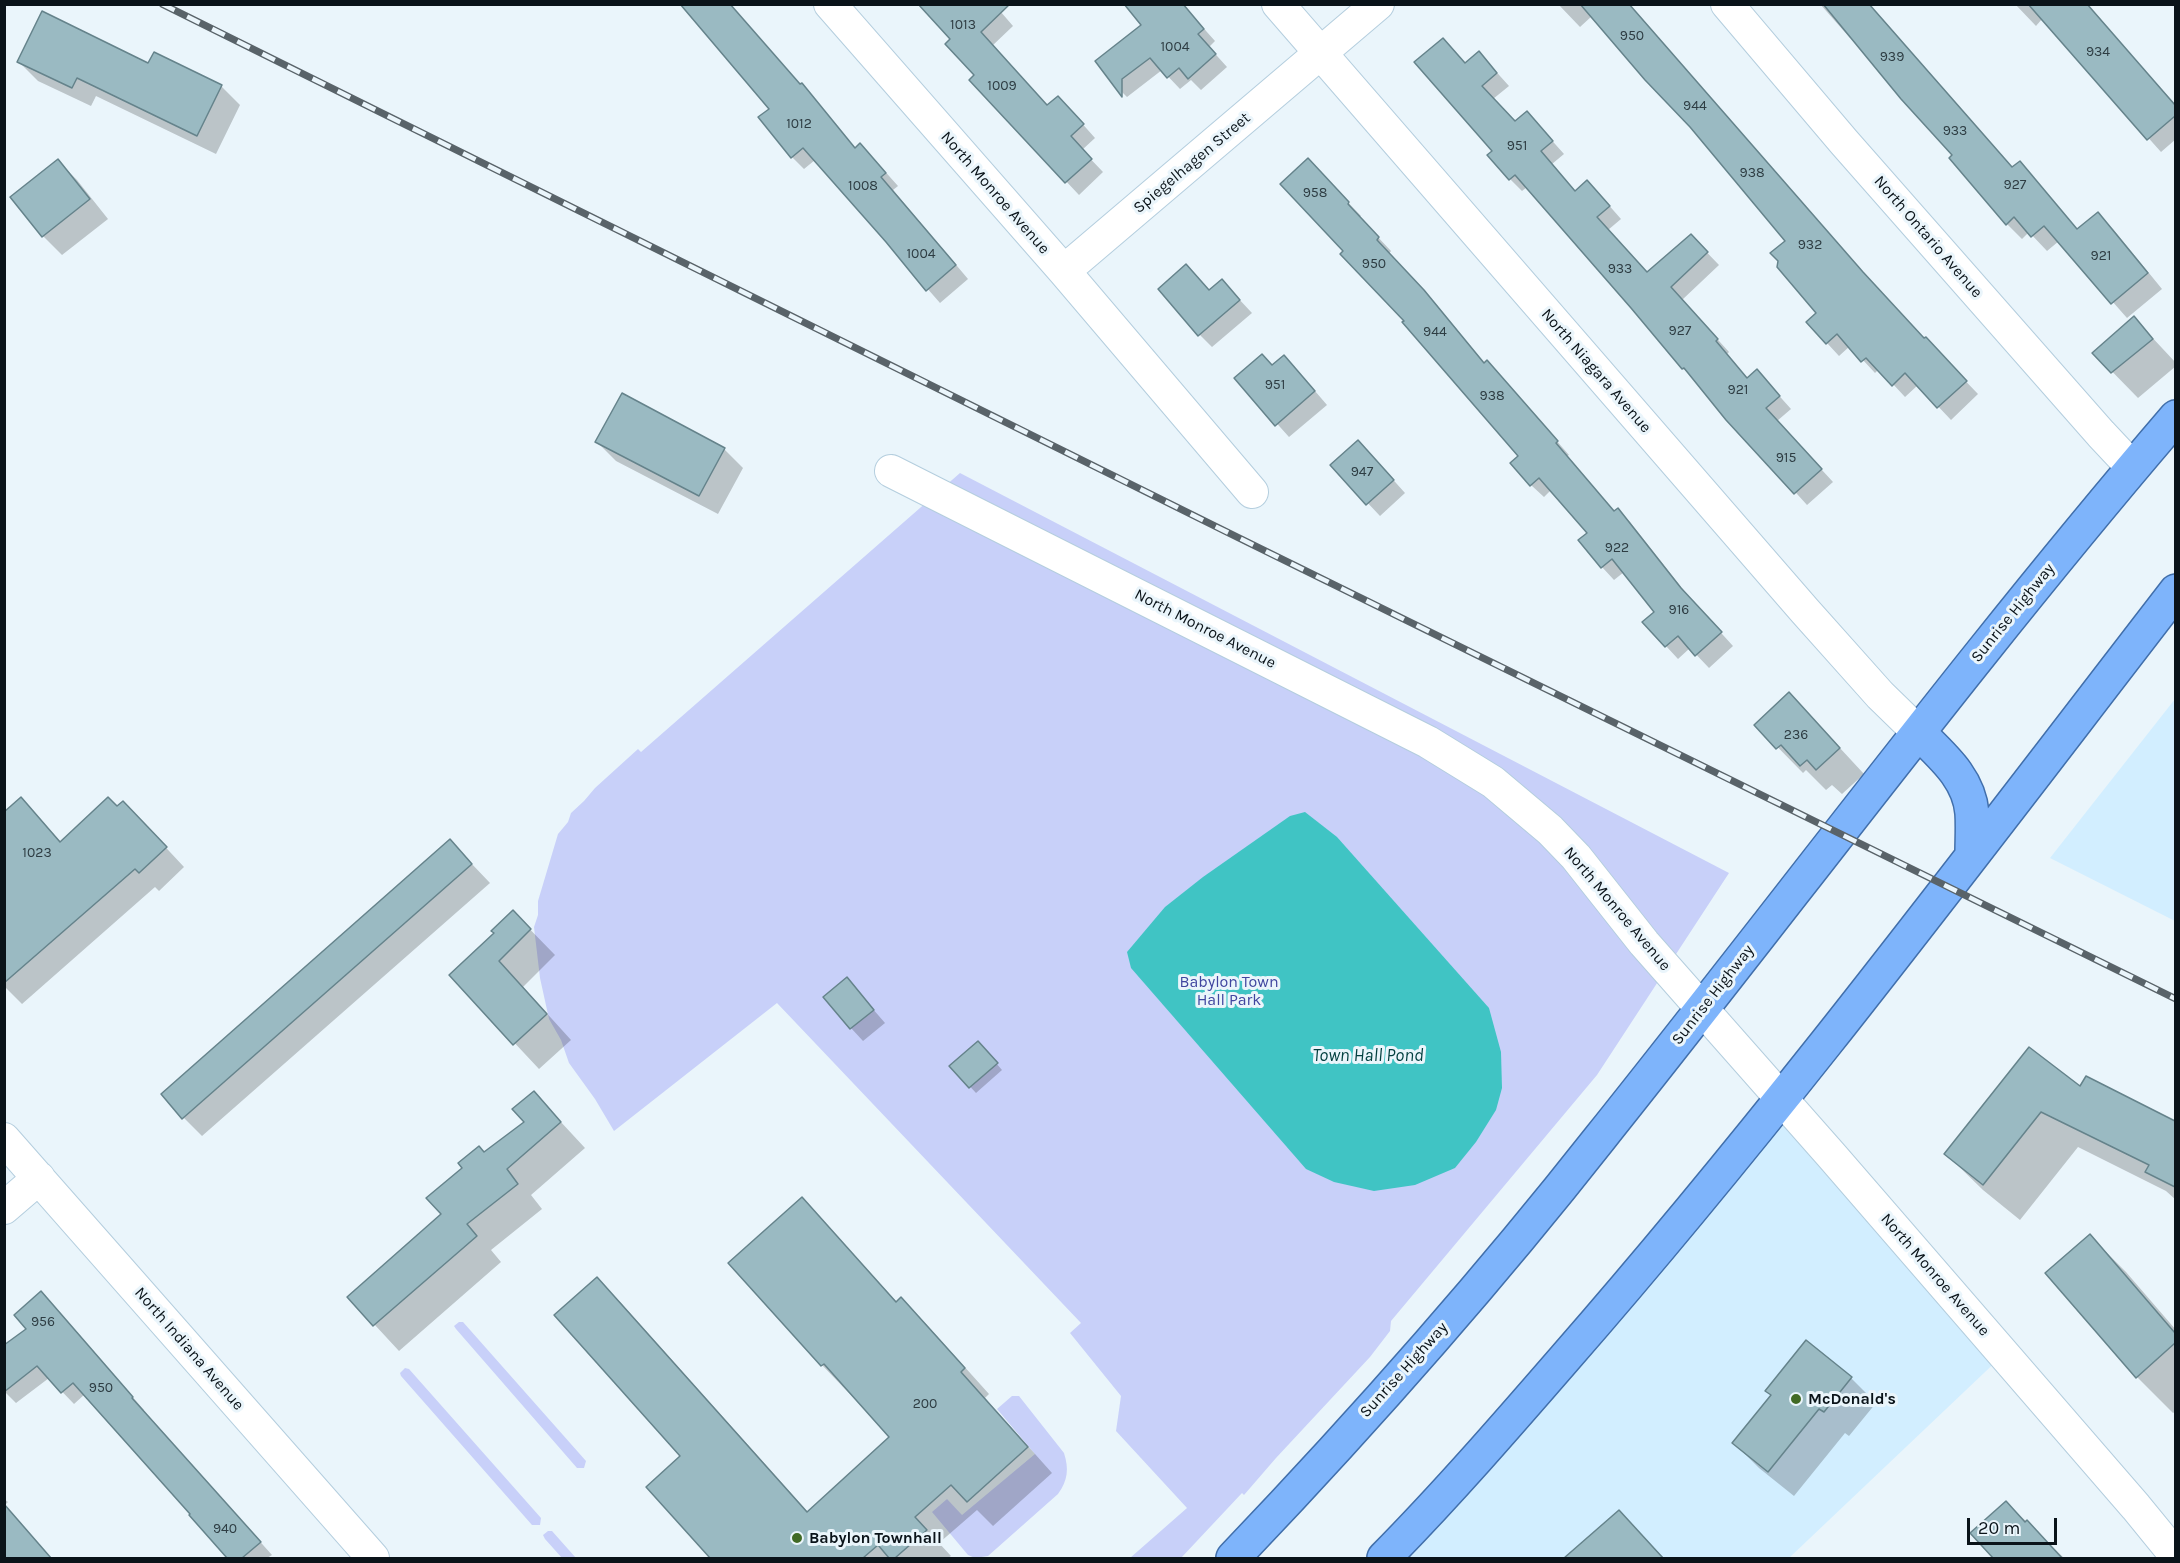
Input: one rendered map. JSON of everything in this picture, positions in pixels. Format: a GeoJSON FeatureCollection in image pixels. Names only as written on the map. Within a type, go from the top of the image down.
{"type":"FeatureCollection","features":[{"type":"Feature","properties":{"kind":"highway","name":"Sunrise Highway"},"geometry":{"type":"LineString","coordinates":[[1233,1558],[1311,1475],[1458,1309],[1599,1140],[1998,629],[2175,417]]}},
{"type":"Feature","properties":{"kind":"highway"},"geometry":{"type":"LineString","coordinates":[[1384,1558],[1470,1466],[1601,1317],[1782,1099],[2175,591]]}},
{"type":"Feature","properties":{"kind":"highway"},"geometry":{"type":"LineString","coordinates":[[1919,733],[1949,763],[1967,789],[1972,813],[1972,855]]}},
{"type":"Feature","properties":{"kind":"street","name":"North Monroe Avenue"},"geometry":{"type":"LineString","coordinates":[[830,4],[1064,271],[1252,492]]}},
{"type":"Feature","properties":{"kind":"street","name":"North Niagara Avenue"},"geometry":{"type":"LineString","coordinates":[[1278,4],[1813,619],[1880,695],[1919,733]]}},
{"type":"Feature","properties":{"kind":"street","name":"Spiegelhagen Street"},"geometry":{"type":"LineString","coordinates":[[1064,271],[1378,4]]}},
{"type":"Feature","properties":{"kind":"street","name":"North Ontario Avenue"},"geometry":{"type":"LineString","coordinates":[[1727,4],[1844,142],[2095,428],[2132,467]]}},
{"type":"Feature","properties":{"kind":"street","name":"North Monroe Avenue"},"geometry":{"type":"LineString","coordinates":[[891,471],[1463,762],[1493,782],[1550,830],[1598,883],[1644,944],[2099,1464],[2175,1556]]}},
{"type":"Feature","properties":{"kind":"street","name":"North Indiana Avenue"},"geometry":{"type":"LineString","coordinates":[[4,1139],[373,1558]]}},
{"type":"Feature","properties":{"kind":"street"},"geometry":{"type":"LineString","coordinates":[[4,1208],[39,1178]]}},
{"type":"Feature","properties":{"kind":"shaded area"},"geometry":{"type":"Polygon","coordinates":[[[2175,699],[2175,921],[2050,858],[2175,699]]]}},
{"type":"Feature","properties":{"kind":"shaded area"},"geometry":{"type":"Polygon","coordinates":[[[1782,1099],[2004,1354],[1789,1558],[1384,1558],[1782,1099]]]}},
{"type":"Feature","properties":{"kind":"green space","name":"Babylon Town Hall Park"},"geometry":{"type":"Polygon","coordinates":[[[960,473],[1729,873],[1597,1075],[1391,1321],[1390,1331],[1370,1357],[1244,1495],[1242,1493],[1181,1558],[1130,1558],[1187,1508],[1116,1431],[1121,1396],[1070,1333],[1081,1323],[777,1003],[614,1131],[595,1099],[569,1063],[561,1040],[549,1019],[540,978],[534,927],[538,915],[538,901],[558,834],[568,822],[571,813],[638,749],[641,752],[960,473]]]}},
{"type":"Feature","properties":{"kind":"green space"},"geometry":{"type":"Polygon","coordinates":[[[463,1322],[586,1461],[584,1468],[577,1468],[456,1329],[454,1326],[463,1322]]]}},
{"type":"Feature","properties":{"kind":"green space"},"geometry":{"type":"Polygon","coordinates":[[[405,1368],[409,1369],[541,1518],[540,1525],[532,1525],[401,1376],[400,1373],[405,1368]]]}},
{"type":"Feature","properties":{"kind":"green space"},"geometry":{"type":"Polygon","coordinates":[[[1012,1396],[1019,1396],[1064,1453],[1067,1464],[1066,1479],[1058,1494],[988,1556],[975,1558],[968,1555],[932,1512],[947,1499],[962,1515],[1035,1454],[997,1409],[1012,1396]]]}},
{"type":"Feature","properties":{"kind":"green space"},"geometry":{"type":"Polygon","coordinates":[[[552,1531],[576,1558],[562,1558],[545,1539],[543,1535],[552,1531]]]}},
{"type":"Feature","properties":{"kind":"water","name":"Town Hall Pond"},"geometry":{"type":"Polygon","coordinates":[[[1305,812],[1337,837],[1489,1008],[1501,1052],[1502,1088],[1496,1110],[1476,1142],[1455,1168],[1415,1185],[1374,1191],[1334,1182],[1306,1169],[1131,968],[1127,952],[1165,907],[1203,877],[1290,816],[1305,812]]]}},
{"type":"Feature","properties":{"kind":"building"},"geometry":{"type":"Polygon","coordinates":[[[680,4],[730,4],[800,84],[802,83],[855,148],[860,143],[886,173],[881,177],[956,265],[926,291],[803,148],[791,158],[758,117],[769,109],[680,4]]]}},
{"type":"Feature","properties":{"kind":"building"},"geometry":{"type":"Polygon","coordinates":[[[918,4],[1010,4],[981,32],[1047,105],[1058,96],[1084,124],[1071,136],[1092,159],[1065,183],[969,80],[974,75],[945,44],[950,39],[918,4]]]}},
{"type":"Feature","properties":{"kind":"building"},"geometry":{"type":"Polygon","coordinates":[[[1124,4],[1183,4],[1204,29],[1198,34],[1216,54],[1188,79],[1179,68],[1167,78],[1150,58],[1122,79],[1122,97],[1095,61],[1141,25],[1124,4]]]}},
{"type":"Feature","properties":{"kind":"building"},"geometry":{"type":"Polygon","coordinates":[[[1580,4],[1629,4],[1863,272],[1967,381],[1937,408],[1905,373],[1892,386],[1866,358],[1861,362],[1837,334],[1826,344],[1806,322],[1816,313],[1777,267],[1778,261],[1770,253],[1785,241],[1690,127],[1645,80],[1580,4]]]}},
{"type":"Feature","properties":{"kind":"building"},"geometry":{"type":"Polygon","coordinates":[[[1823,4],[1869,4],[2012,167],[2020,161],[2077,229],[2098,212],[2148,273],[2111,304],[2044,226],[2031,237],[2014,217],[2006,225],[1949,158],[1952,155],[1901,99],[1823,4]]]}},
{"type":"Feature","properties":{"kind":"building"},"geometry":{"type":"Polygon","coordinates":[[[2028,4],[2087,4],[2175,105],[2175,116],[2147,140],[2028,4]]]}},
{"type":"Feature","properties":{"kind":"building"},"geometry":{"type":"Polygon","coordinates":[[[42,11],[148,63],[154,52],[222,85],[197,136],[77,78],[72,88],[17,62],[42,11]]]}},
{"type":"Feature","properties":{"kind":"building"},"geometry":{"type":"Polygon","coordinates":[[[1443,38],[1465,63],[1479,51],[1497,73],[1482,86],[1515,121],[1527,111],[1553,141],[1541,151],[1575,191],[1587,180],[1610,206],[1597,217],[1647,272],[1691,234],[1708,252],[1671,287],[1718,339],[1716,341],[1747,378],[1757,369],[1780,396],[1766,408],[1822,469],[1794,494],[1726,420],[1684,368],[1682,369],[1515,175],[1509,180],[1487,155],[1492,151],[1414,62],[1443,38]]]}},
{"type":"Feature","properties":{"kind":"building"},"geometry":{"type":"Polygon","coordinates":[[[1308,158],[1349,202],[1348,204],[1379,237],[1377,240],[1424,290],[1484,363],[1487,360],[1558,441],[1556,443],[1614,511],[1618,508],[1681,588],[1722,632],[1695,656],[1678,636],[1665,647],[1642,622],[1654,612],[1612,559],[1601,568],[1578,540],[1587,533],[1539,478],[1530,486],[1510,463],[1518,456],[1402,322],[1404,321],[1340,254],[1343,251],[1280,184],[1308,158]]]}},
{"type":"Feature","properties":{"kind":"building"},"geometry":{"type":"Polygon","coordinates":[[[58,159],[90,199],[42,237],[10,197],[58,159]]]}},
{"type":"Feature","properties":{"kind":"building"},"geometry":{"type":"Polygon","coordinates":[[[1186,264],[1209,290],[1222,279],[1240,300],[1198,336],[1158,289],[1186,264]]]}},
{"type":"Feature","properties":{"kind":"building"},"geometry":{"type":"Polygon","coordinates":[[[2134,316],[2153,339],[2111,373],[2092,353],[2134,316]]]}},
{"type":"Feature","properties":{"kind":"building"},"geometry":{"type":"Polygon","coordinates":[[[1262,354],[1272,365],[1284,355],[1315,391],[1275,426],[1234,378],[1262,354]]]}},
{"type":"Feature","properties":{"kind":"building"},"geometry":{"type":"Polygon","coordinates":[[[622,393],[725,448],[699,496],[595,442],[622,393]]]}},
{"type":"Feature","properties":{"kind":"building"},"geometry":{"type":"Polygon","coordinates":[[[1358,440],[1394,480],[1366,505],[1330,465],[1358,440]]]}},
{"type":"Feature","properties":{"kind":"building"},"geometry":{"type":"Polygon","coordinates":[[[1789,692],[1840,748],[1816,770],[1807,760],[1800,766],[1781,745],[1776,749],[1754,725],[1789,692]]]}},
{"type":"Feature","properties":{"kind":"building"},"geometry":{"type":"Polygon","coordinates":[[[21,797],[60,842],[108,797],[117,806],[123,801],[167,847],[139,873],[135,869],[4,983],[4,812],[21,797]]]}},
{"type":"Feature","properties":{"kind":"building"},"geometry":{"type":"Polygon","coordinates":[[[450,839],[472,864],[182,1119],[161,1094],[450,839]]]}},
{"type":"Feature","properties":{"kind":"building"},"geometry":{"type":"Polygon","coordinates":[[[513,910],[531,929],[499,961],[547,1014],[513,1045],[449,975],[494,933],[491,931],[513,910]]]}},
{"type":"Feature","properties":{"kind":"building"},"geometry":{"type":"Polygon","coordinates":[[[847,977],[874,1010],[850,1029],[823,997],[847,977]]]}},
{"type":"Feature","properties":{"kind":"building"},"geometry":{"type":"Polygon","coordinates":[[[978,1041],[998,1063],[969,1088],[949,1066],[978,1041]]]}},
{"type":"Feature","properties":{"kind":"building"},"geometry":{"type":"Polygon","coordinates":[[[2029,1047],[2080,1086],[2086,1076],[2175,1121],[2175,1187],[2145,1172],[2149,1165],[2041,1112],[1983,1185],[1944,1154],[2029,1047]]]}},
{"type":"Feature","properties":{"kind":"building"},"geometry":{"type":"Polygon","coordinates":[[[534,1091],[561,1122],[507,1169],[518,1184],[467,1224],[477,1236],[373,1326],[347,1297],[441,1214],[426,1198],[462,1168],[458,1163],[479,1146],[484,1152],[524,1122],[512,1109],[534,1091]]]}},
{"type":"Feature","properties":{"kind":"building"},"geometry":{"type":"Polygon","coordinates":[[[802,1197],[896,1302],[901,1297],[965,1368],[961,1372],[1028,1447],[967,1502],[951,1485],[915,1517],[927,1530],[895,1558],[889,1558],[878,1545],[863,1558],[710,1558],[646,1487],[680,1456],[554,1315],[597,1277],[807,1512],[889,1437],[824,1364],[821,1366],[728,1263],[802,1197]]]}},
{"type":"Feature","properties":{"kind":"building"},"geometry":{"type":"Polygon","coordinates":[[[2090,1234],[2175,1333],[2175,1343],[2136,1378],[2045,1273],[2090,1234]]]}},
{"type":"Feature","properties":{"kind":"building"},"geometry":{"type":"Polygon","coordinates":[[[41,1291],[132,1398],[261,1542],[242,1558],[227,1558],[73,1383],[61,1393],[37,1366],[4,1392],[4,1345],[26,1329],[14,1315],[41,1291]]]}},
{"type":"Feature","properties":{"kind":"building"},"geometry":{"type":"Polygon","coordinates":[[[1806,1340],[1852,1377],[1824,1412],[1819,1409],[1768,1472],[1732,1443],[1771,1395],[1765,1391],[1806,1340]]]}},
{"type":"Feature","properties":{"kind":"building"},"geometry":{"type":"Polygon","coordinates":[[[2006,1501],[2062,1558],[1993,1558],[1970,1533],[2006,1501]]]}},
{"type":"Feature","properties":{"kind":"building"},"geometry":{"type":"Polygon","coordinates":[[[4,1504],[51,1558],[4,1558],[4,1504]]]}},
{"type":"Feature","properties":{"kind":"building"},"geometry":{"type":"Polygon","coordinates":[[[1619,1510],[1663,1558],[1564,1558],[1619,1510]]]}},
{"type":"Feature","properties":{"kind":"railway"},"geometry":{"type":"LineString","coordinates":[[162,4],[2176,999]]}},
{"type":"Feature","properties":{"kind":"place","name":"McDonald's"},"geometry":{"type":"Point","coordinates":[1796,1399]}},
{"type":"Feature","properties":{"kind":"place","name":"Babylon Townhall"},"geometry":{"type":"Point","coordinates":[797,1538]}}]}
